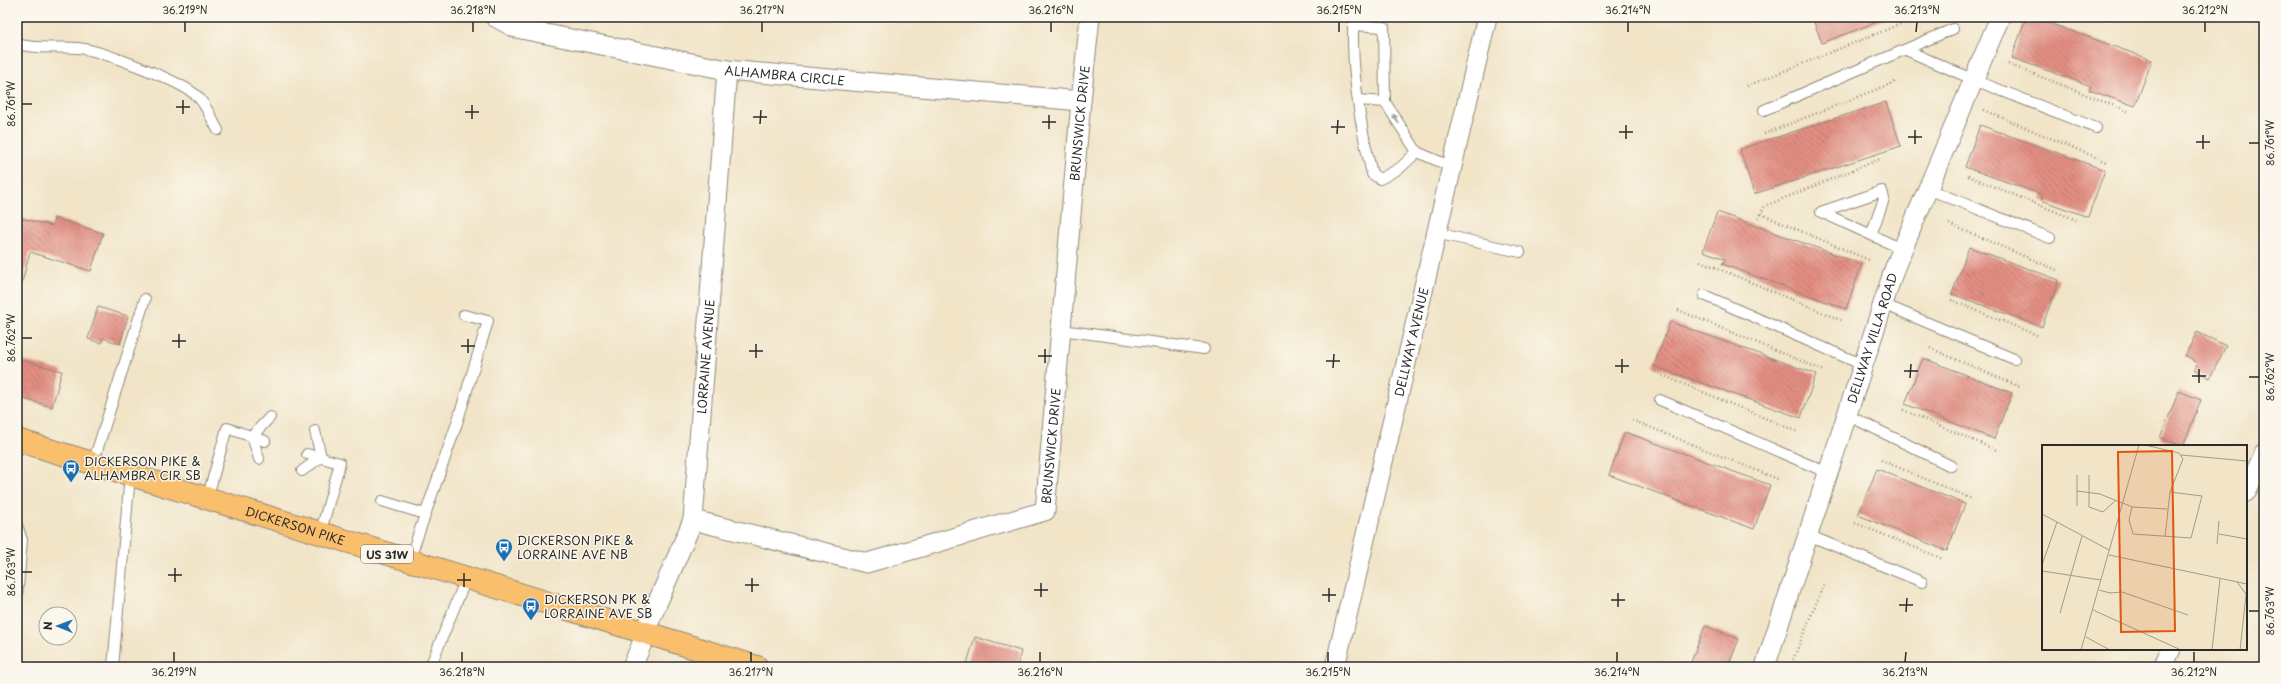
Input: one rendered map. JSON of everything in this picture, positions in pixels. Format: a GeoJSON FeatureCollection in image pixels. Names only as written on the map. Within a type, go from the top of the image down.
{"type":"FeatureCollection","features":[{"type":"Feature","properties":{"kind":"main road","name":"DICKERSON PIKE"},"geometry":{"type":"LineString","coordinates":[[17,440],[645,634],[757,667]]}},
{"type":"Feature","properties":{"kind":"street","name":"ALHAMBRA CIRCLE"},"geometry":{"type":"LineString","coordinates":[[495,17],[727,70],[1080,101]]}},
{"type":"Feature","properties":{"kind":"street","name":"BRUNSWICK DRIVE"},"geometry":{"type":"LineString","coordinates":[[693,520],[867,563],[1045,511],[1080,101],[1090,17]]}},
{"type":"Feature","properties":{"kind":"street","name":"DELLWAY AVENUE"},"geometry":{"type":"LineString","coordinates":[[1335,667],[1487,17]]}},
{"type":"Feature","properties":{"kind":"street","name":"DELLWAY VILLA ROAD"},"geometry":{"type":"LineString","coordinates":[[1765,667],[1902,249],[1972,79],[2000,17]]}},
{"type":"Feature","properties":{"kind":"street","name":"LORRAINE AVENUE"},"geometry":{"type":"LineString","coordinates":[[632,667],[693,520],[727,70]]}},
{"type":"Feature","properties":{"kind":"street"},"geometry":{"type":"LineString","coordinates":[[2247,490],[2264,454]]}},
{"type":"Feature","properties":{"kind":"street"},"geometry":{"type":"LineString","coordinates":[[2163,667],[2171,650]]}},
{"type":"Feature","properties":{"kind":"lane"},"geometry":{"type":"LineString","coordinates":[[1417,152],[1400,168],[1380,178],[1372,174],[1363,139],[1352,56],[1353,25],[1384,27],[1385,102],[1417,152],[1452,167]]}},
{"type":"Feature","properties":{"kind":"lane"},"geometry":{"type":"LineString","coordinates":[[1764,110],[1953,29]]}},
{"type":"Feature","properties":{"kind":"lane"},"geometry":{"type":"LineString","coordinates":[[17,44],[31,48],[78,48],[136,66],[172,81],[198,96],[218,130]]}},
{"type":"Feature","properties":{"kind":"lane"},"geometry":{"type":"LineString","coordinates":[[1906,50],[1972,79],[2096,128]]}},
{"type":"Feature","properties":{"kind":"lane"},"geometry":{"type":"LineString","coordinates":[[1358,100],[1385,102]]}},
{"type":"Feature","properties":{"kind":"lane"},"geometry":{"type":"LineString","coordinates":[[1928,189],[2050,238]]}},
{"type":"Feature","properties":{"kind":"lane"},"geometry":{"type":"LineString","coordinates":[[1871,235],[1884,199],[1882,191],[1821,212],[1835,219],[1902,249]]}},
{"type":"Feature","properties":{"kind":"lane"},"geometry":{"type":"LineString","coordinates":[[1436,233],[1520,252]]}},
{"type":"Feature","properties":{"kind":"lane"},"geometry":{"type":"LineString","coordinates":[[1704,295],[1863,365]]}},
{"type":"Feature","properties":{"kind":"lane"},"geometry":{"type":"LineString","coordinates":[[93,463],[145,299]]}},
{"type":"Feature","properties":{"kind":"lane"},"geometry":{"type":"LineString","coordinates":[[1883,304],[2014,359]]}},
{"type":"Feature","properties":{"kind":"lane"},"geometry":{"type":"LineString","coordinates":[[409,561],[488,321],[464,314]]}},
{"type":"Feature","properties":{"kind":"lane"},"geometry":{"type":"LineString","coordinates":[[1061,330],[1204,348]]}},
{"type":"Feature","properties":{"kind":"lane"},"geometry":{"type":"LineString","coordinates":[[1660,400],[1828,473]]}},
{"type":"Feature","properties":{"kind":"lane"},"geometry":{"type":"LineString","coordinates":[[1847,415],[1951,466]]}},
{"type":"Feature","properties":{"kind":"lane"},"geometry":{"type":"LineString","coordinates":[[252,436],[270,417]]}},
{"type":"Feature","properties":{"kind":"lane"},"geometry":{"type":"LineString","coordinates":[[207,499],[227,428],[265,441]]}},
{"type":"Feature","properties":{"kind":"lane"},"geometry":{"type":"LineString","coordinates":[[315,431],[322,457]]}},
{"type":"Feature","properties":{"kind":"lane"},"geometry":{"type":"LineString","coordinates":[[252,436],[259,459]]}},
{"type":"Feature","properties":{"kind":"lane"},"geometry":{"type":"LineString","coordinates":[[307,454],[340,462],[320,534]]}},
{"type":"Feature","properties":{"kind":"lane"},"geometry":{"type":"LineString","coordinates":[[302,471],[322,457]]}},
{"type":"Feature","properties":{"kind":"lane"},"geometry":{"type":"LineString","coordinates":[[113,667],[130,475]]}},
{"type":"Feature","properties":{"kind":"lane"},"geometry":{"type":"LineString","coordinates":[[382,501],[425,514]]}},
{"type":"Feature","properties":{"kind":"lane"},"geometry":{"type":"LineString","coordinates":[[17,525],[22,540],[17,598]]}},
{"type":"Feature","properties":{"kind":"lane"},"geometry":{"type":"LineString","coordinates":[[1808,535],[1922,582]]}},
{"type":"Feature","properties":{"kind":"lane"},"geometry":{"type":"LineString","coordinates":[[430,667],[466,579]]}},
{"type":"Feature","properties":{"kind":"path"},"geometry":{"type":"LineString","coordinates":[[1747,86],[1918,17]]}},
{"type":"Feature","properties":{"kind":"path"},"geometry":{"type":"LineString","coordinates":[[2008,64],[2128,111]]}},
{"type":"Feature","properties":{"kind":"path"},"geometry":{"type":"LineString","coordinates":[[1764,134],[1895,82]]}},
{"type":"Feature","properties":{"kind":"path"},"geometry":{"type":"LineString","coordinates":[[1984,110],[2107,162]]}},
{"type":"Feature","properties":{"kind":"path"},"geometry":{"type":"LineString","coordinates":[[1758,218],[1765,206],[1880,159]]}},
{"type":"Feature","properties":{"kind":"path"},"geometry":{"type":"LineString","coordinates":[[1968,176],[2076,220]]}},
{"type":"Feature","properties":{"kind":"path"},"geometry":{"type":"LineString","coordinates":[[1761,214],[1869,260]]}},
{"type":"Feature","properties":{"kind":"path"},"geometry":{"type":"LineString","coordinates":[[1949,224],[2059,271]]}},
{"type":"Feature","properties":{"kind":"path"},"geometry":{"type":"LineString","coordinates":[[1700,261],[1843,321]]}},
{"type":"Feature","properties":{"kind":"path"},"geometry":{"type":"LineString","coordinates":[[1951,300],[2039,336]]}},
{"type":"Feature","properties":{"kind":"path"},"geometry":{"type":"LineString","coordinates":[[1678,310],[1825,371]]}},
{"type":"Feature","properties":{"kind":"path"},"geometry":{"type":"LineString","coordinates":[[1930,348],[2020,387]]}},
{"type":"Feature","properties":{"kind":"path"},"geometry":{"type":"LineString","coordinates":[[1655,372],[1798,432]]}},
{"type":"Feature","properties":{"kind":"path"},"geometry":{"type":"LineString","coordinates":[[1903,410],[1996,450]]}},
{"type":"Feature","properties":{"kind":"path"},"geometry":{"type":"LineString","coordinates":[[1632,420],[1780,480]]}},
{"type":"Feature","properties":{"kind":"path"},"geometry":{"type":"LineString","coordinates":[[1881,460],[1972,499]]}},
{"type":"Feature","properties":{"kind":"path"},"geometry":{"type":"LineString","coordinates":[[1855,523],[1943,559]]}},
{"type":"Feature","properties":{"kind":"path"},"geometry":{"type":"LineString","coordinates":[[1790,667],[1824,584]]}},
{"type":"Feature","properties":{"kind":"building"},"geometry":{"type":"Polygon","coordinates":[[[1812,17],[1887,17],[1887,18],[1822,43],[1812,17]]]}},
{"type":"Feature","properties":{"kind":"building"},"geometry":{"type":"Polygon","coordinates":[[[2026,17],[2032,17],[2152,60],[2135,106],[2089,90],[2091,86],[2012,58],[2026,17]]]}},
{"type":"Feature","properties":{"kind":"building"},"geometry":{"type":"Polygon","coordinates":[[[1886,102],[1901,146],[1754,194],[1740,149],[1886,102]]]}},
{"type":"Feature","properties":{"kind":"building"},"geometry":{"type":"Polygon","coordinates":[[[1980,125],[2105,170],[2088,217],[2041,200],[2043,195],[1965,167],[1980,125]]]}},
{"type":"Feature","properties":{"kind":"building"},"geometry":{"type":"Polygon","coordinates":[[[1717,212],[1862,264],[1846,309],[1722,264],[1725,259],[1703,251],[1717,212]]]}},
{"type":"Feature","properties":{"kind":"building"},"geometry":{"type":"Polygon","coordinates":[[[17,217],[52,226],[54,218],[103,233],[91,271],[30,252],[22,282],[17,282],[17,217]]]}},
{"type":"Feature","properties":{"kind":"building"},"geometry":{"type":"Polygon","coordinates":[[[1969,247],[2059,280],[2042,327],[1952,294],[1969,247]]]}},
{"type":"Feature","properties":{"kind":"building"},"geometry":{"type":"Polygon","coordinates":[[[98,307],[128,316],[120,344],[103,338],[101,343],[88,339],[98,307]]]}},
{"type":"Feature","properties":{"kind":"building"},"geometry":{"type":"Polygon","coordinates":[[[1670,322],[1816,374],[1801,418],[1654,366],[1670,322]]]}},
{"type":"Feature","properties":{"kind":"building"},"geometry":{"type":"Polygon","coordinates":[[[2197,332],[2226,346],[2210,378],[2194,370],[2197,363],[2185,356],[2197,332]]]}},
{"type":"Feature","properties":{"kind":"building"},"geometry":{"type":"Polygon","coordinates":[[[1923,358],[2012,393],[1994,439],[1905,404],[1923,358]]]}},
{"type":"Feature","properties":{"kind":"building"},"geometry":{"type":"Polygon","coordinates":[[[17,359],[62,371],[52,407],[17,397],[17,359]]]}},
{"type":"Feature","properties":{"kind":"building"},"geometry":{"type":"Polygon","coordinates":[[[2179,391],[2201,400],[2183,445],[2160,438],[2179,391]]]}},
{"type":"Feature","properties":{"kind":"building"},"geometry":{"type":"Polygon","coordinates":[[[1625,432],[1770,485],[1754,529],[1609,475],[1625,432]]]}},
{"type":"Feature","properties":{"kind":"building"},"geometry":{"type":"Polygon","coordinates":[[[1877,469],[1965,504],[1947,551],[1858,515],[1877,469]]]}},
{"type":"Feature","properties":{"kind":"building"},"geometry":{"type":"Polygon","coordinates":[[[1705,626],[1739,639],[1728,667],[1689,667],[1705,626]]]}},
{"type":"Feature","properties":{"kind":"building"},"geometry":{"type":"Polygon","coordinates":[[[975,637],[1021,651],[1017,667],[966,667],[975,637]]]}},
{"type":"Feature","properties":{"kind":"place","name":"DICKERSON PIKE & ALHAMBRA CIR SB"},"geometry":{"type":"Point","coordinates":[71,483]}},
{"type":"Feature","properties":{"kind":"place","name":"DICKERSON PIKE & LORRAINE AVE NB"},"geometry":{"type":"Point","coordinates":[504,562]}},
{"type":"Feature","properties":{"kind":"place","name":"DICKERSON PK & LORRAINE AVE SB"},"geometry":{"type":"Point","coordinates":[531,621]}}]}
